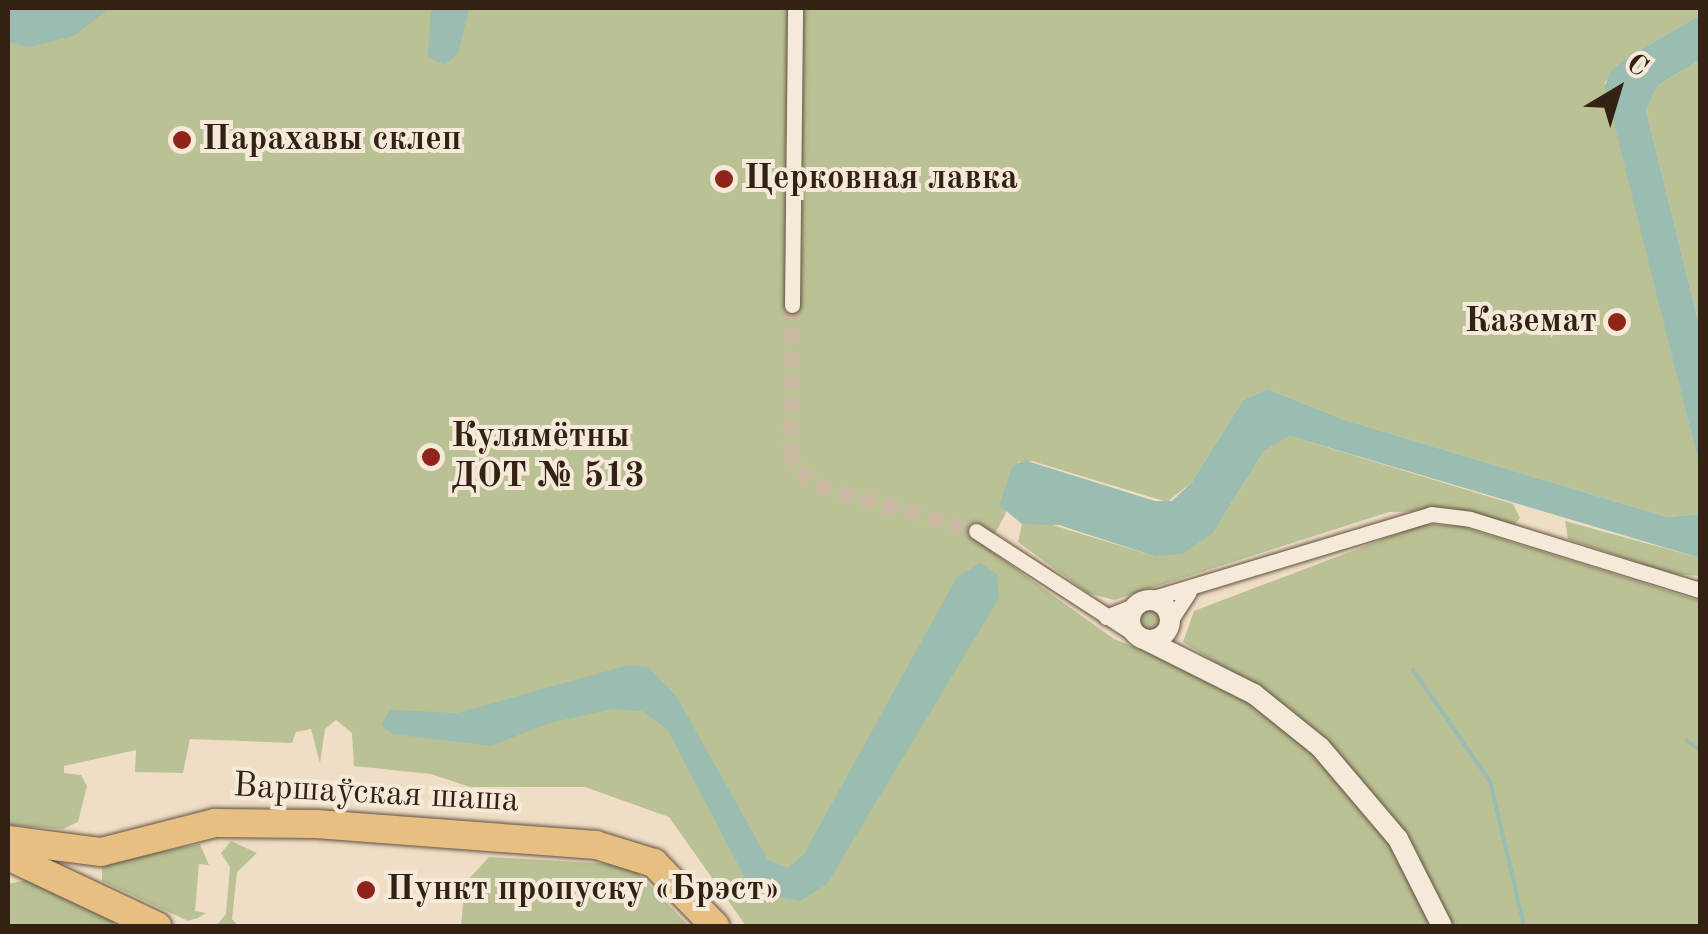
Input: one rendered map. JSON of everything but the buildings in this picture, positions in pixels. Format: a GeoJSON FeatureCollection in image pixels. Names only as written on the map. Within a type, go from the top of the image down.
{"type":"FeatureCollection","features":[{"type":"Feature","properties":{"kind":"highway","name":"Варшаўская шаша"},"geometry":{"type":"LineString","coordinates":[[8,840],[101,852],[215,823],[316,824],[596,844],[654,863],[715,926]]}},
{"type":"Feature","properties":{"kind":"highway"},"geometry":{"type":"LineString","coordinates":[[8,856],[157,926]]}},
{"type":"Feature","properties":{"kind":"street"},"geometry":{"type":"LineString","coordinates":[[792,305],[795,8]]}},
{"type":"Feature","properties":{"kind":"street"},"geometry":{"type":"LineString","coordinates":[[1106,617],[1143,602],[1431,514],[1470,519],[1700,590]]}},
{"type":"Feature","properties":{"kind":"street"},"geometry":{"type":"LineString","coordinates":[[976,531],[1106,617],[1191,660],[1287,718],[1336,762],[1398,839],[1442,926]]}},
{"type":"Feature","properties":{"kind":"street"},"geometry":{"type":"LineString","coordinates":[[1142,638],[1161,638],[1176,603],[1200,584]]}},
{"type":"Feature","properties":{"kind":"street"},"geometry":{"type":"LineString","coordinates":[[1143,602],[1166,608],[1191,660]]}},
{"type":"Feature","properties":{"kind":"street"},"geometry":{"type":"LineString","coordinates":[[1142,638],[1130,618],[1143,602]]}},
{"type":"Feature","properties":{"kind":"green space"},"geometry":{"type":"Polygon","coordinates":[[[8,8],[1700,8],[1700,15],[1625,59],[1605,82],[1700,469],[1700,514],[1667,517],[1345,420],[1267,389],[1243,400],[1192,482],[1167,502],[1032,461],[1018,462],[1005,515],[987,548],[1114,639],[1211,678],[1288,727],[1381,826],[1431,926],[746,926],[669,817],[585,787],[470,787],[431,774],[354,766],[352,733],[336,720],[325,729],[320,763],[311,729],[296,732],[292,743],[190,739],[183,773],[135,772],[136,750],[64,766],[64,773],[81,775],[87,786],[78,822],[63,829],[8,825],[8,8]]]}},
{"type":"Feature","properties":{"kind":"green space"},"geometry":{"type":"Polygon","coordinates":[[[1700,60],[1700,328],[1646,110],[1658,85],[1700,60]]]}},
{"type":"Feature","properties":{"kind":"green space"},"geometry":{"type":"Polygon","coordinates":[[[1290,436],[1513,504],[1520,518],[1514,525],[1461,510],[1389,512],[1114,600],[1088,593],[1018,542],[1022,524],[1049,524],[1154,556],[1220,522],[1264,451],[1290,436]]]}},
{"type":"Feature","properties":{"kind":"green space"},"geometry":{"type":"Polygon","coordinates":[[[1565,521],[1700,558],[1700,576],[1673,574],[1568,539],[1565,521]]]}},
{"type":"Feature","properties":{"kind":"green space"},"geometry":{"type":"Polygon","coordinates":[[[1423,524],[1460,526],[1700,601],[1700,926],[1450,926],[1410,839],[1331,747],[1290,709],[1183,642],[1194,611],[1423,524]]]}},
{"type":"Feature","properties":{"kind":"green space"},"geometry":{"type":"Polygon","coordinates":[[[1150,604],[1162,608],[1166,620],[1162,632],[1150,636],[1138,632],[1134,620],[1138,608],[1150,604]]]}},
{"type":"Feature","properties":{"kind":"green space"},"geometry":{"type":"Polygon","coordinates":[[[231,841],[257,853],[237,872],[232,919],[238,926],[216,926],[226,914],[230,867],[221,853],[231,841]]]}},
{"type":"Feature","properties":{"kind":"green space"},"geometry":{"type":"Polygon","coordinates":[[[200,844],[209,865],[199,864],[195,911],[206,913],[198,918],[188,921],[102,881],[102,863],[200,844]]]}},
{"type":"Feature","properties":{"kind":"green space"},"geometry":{"type":"Polygon","coordinates":[[[489,857],[613,864],[636,871],[689,926],[461,926],[465,883],[489,857]]]}},
{"type":"Feature","properties":{"kind":"green space"},"geometry":{"type":"Polygon","coordinates":[[[31,879],[116,919],[112,926],[8,926],[8,884],[31,879]]]}},
{"type":"Feature","properties":{"kind":"water"},"geometry":{"type":"Polygon","coordinates":[[[8,8],[109,8],[74,36],[29,47],[8,42],[8,8]]]}},
{"type":"Feature","properties":{"kind":"water"},"geometry":{"type":"Polygon","coordinates":[[[431,8],[469,8],[458,54],[444,65],[428,57],[431,8]]]}},
{"type":"Feature","properties":{"kind":"water"},"geometry":{"type":"Polygon","coordinates":[[[1700,15],[1700,60],[1658,85],[1646,110],[1700,328],[1700,469],[1605,87],[1609,73],[1625,59],[1700,15]]]}},
{"type":"Feature","properties":{"kind":"water"},"geometry":{"type":"Polygon","coordinates":[[[1267,389],[1345,420],[1667,517],[1700,514],[1700,558],[1290,436],[1264,451],[1213,533],[1182,554],[1154,556],[1059,525],[1022,524],[999,505],[1013,466],[1024,460],[1155,501],[1172,501],[1192,482],[1243,400],[1267,389]]]}},
{"type":"Feature","properties":{"kind":"water"},"geometry":{"type":"Polygon","coordinates":[[[980,563],[997,574],[999,598],[827,884],[800,901],[764,894],[745,878],[667,729],[642,711],[612,709],[549,723],[491,746],[393,734],[381,725],[390,710],[457,713],[629,665],[648,667],[677,697],[768,860],[788,868],[804,854],[957,577],[980,563]]]}},
{"type":"Feature","properties":{"kind":"waterway"},"geometry":{"type":"LineString","coordinates":[[1413,670],[1490,781],[1524,926]]}},
{"type":"Feature","properties":{"kind":"waterway"},"geometry":{"type":"LineString","coordinates":[[1686,740],[1700,750]]}},
{"type":"Feature","properties":{"kind":"tunnel"},"geometry":{"type":"LineString","coordinates":[[792,305],[790,451],[799,470],[817,485],[976,531]]}},
{"type":"Feature","properties":{"kind":"place","name":"Парахавы склеп"},"geometry":{"type":"Point","coordinates":[182,140]}},
{"type":"Feature","properties":{"kind":"place","name":"Церковная лавка"},"geometry":{"type":"Point","coordinates":[724,179]}},
{"type":"Feature","properties":{"kind":"place","name":"Каземат"},"geometry":{"type":"Point","coordinates":[1617,322]}},
{"type":"Feature","properties":{"kind":"place","name":"Кулямётны ДОТ № 513"},"geometry":{"type":"Point","coordinates":[431,457]}},
{"type":"Feature","properties":{"kind":"place","name":"Пункт пропуску «Брэст»"},"geometry":{"type":"Point","coordinates":[366,890]}}]}
